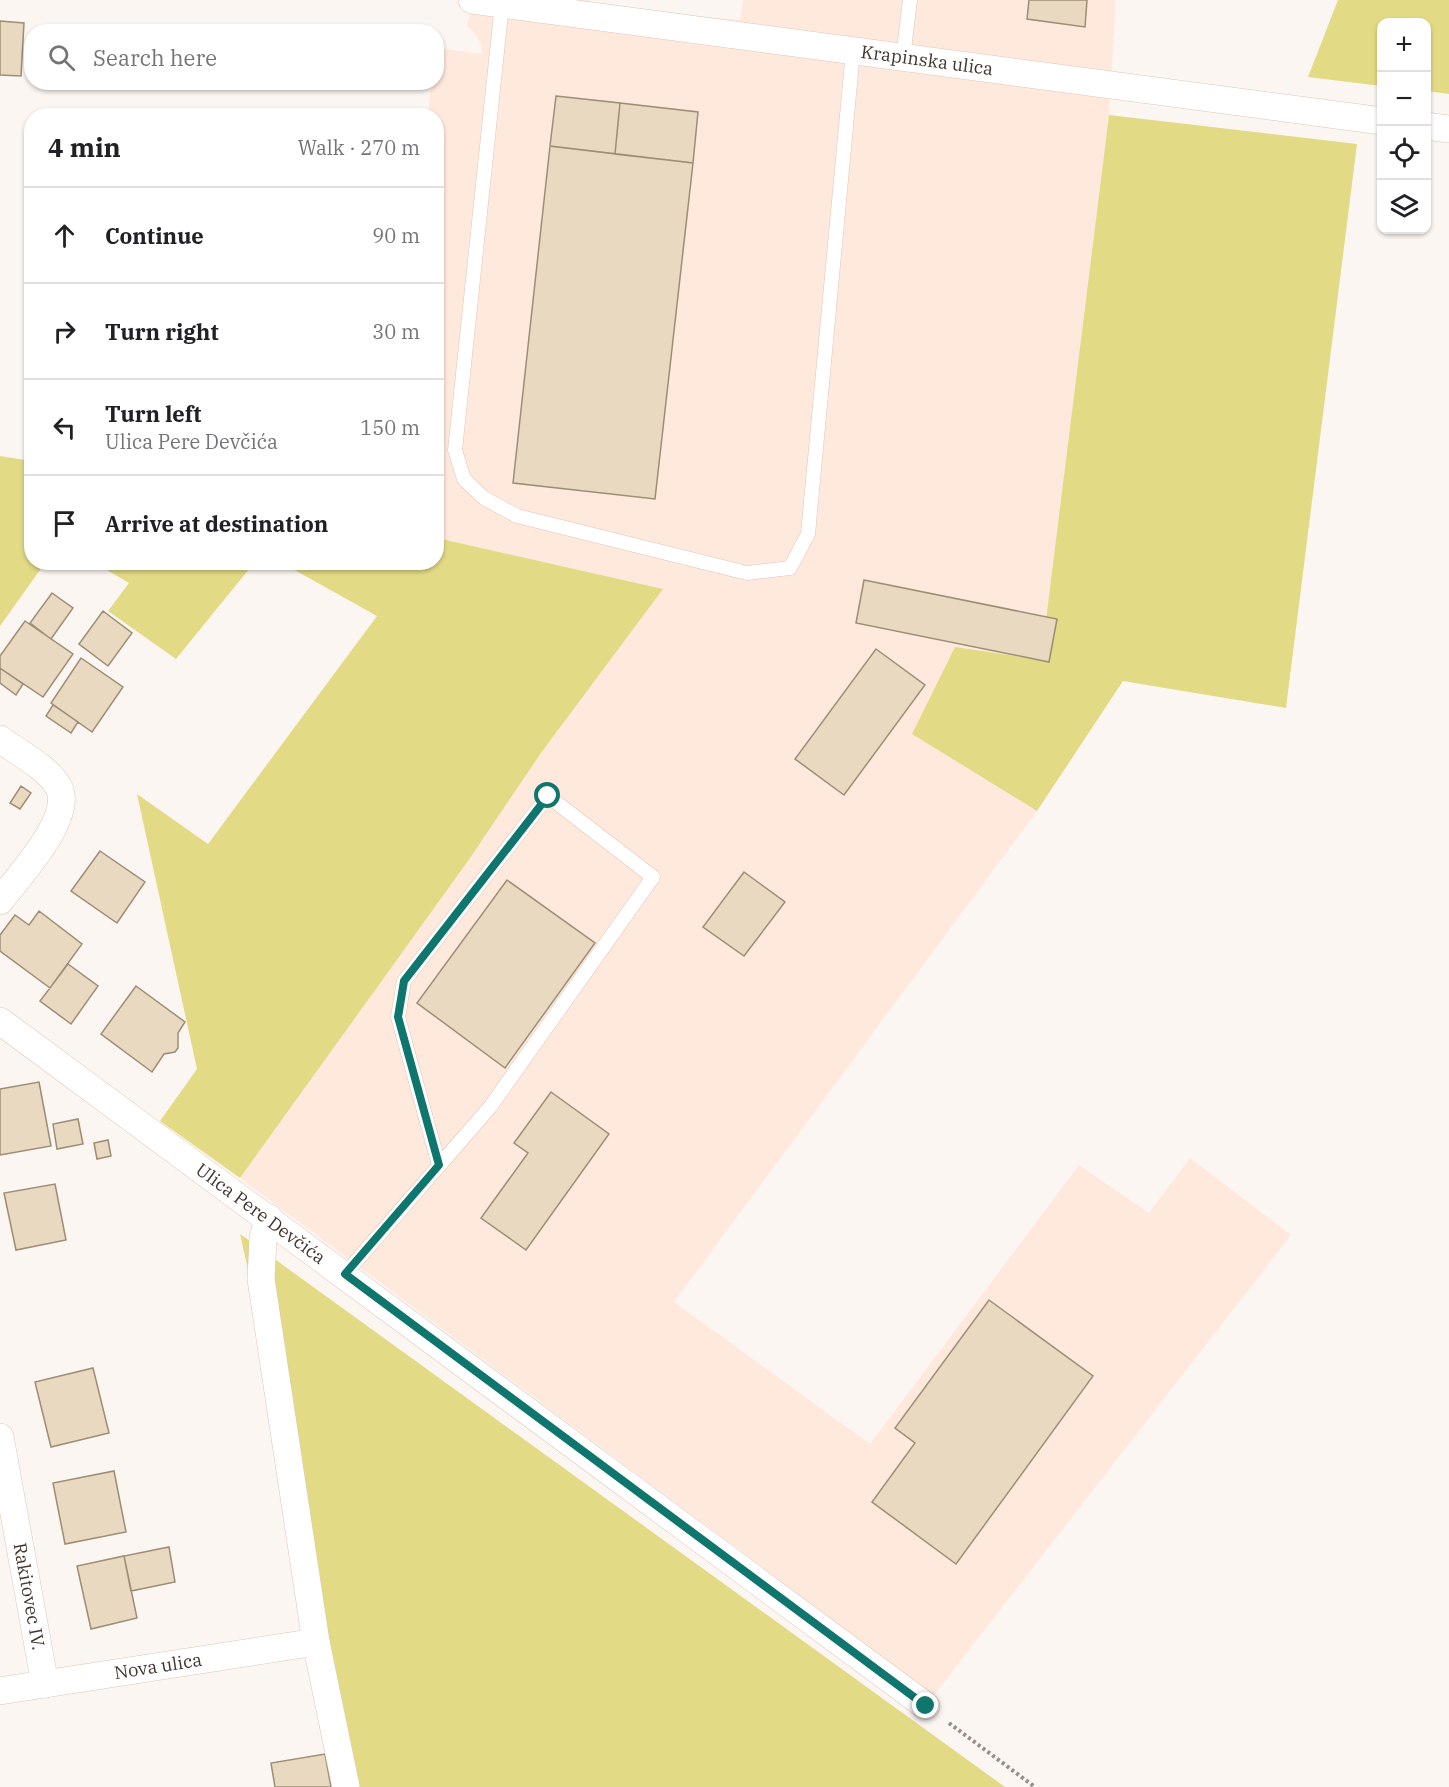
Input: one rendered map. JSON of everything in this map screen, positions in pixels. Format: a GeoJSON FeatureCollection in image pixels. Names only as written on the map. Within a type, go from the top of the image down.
{"type":"FeatureCollection","features":[{"type":"Feature","properties":{"kind":"street","name":"Krapinska ulica"},"geometry":{"type":"LineString","coordinates":[[472,0],[1377,120]]}},
{"type":"Feature","properties":{"kind":"street"},"geometry":{"type":"LineString","coordinates":[[1431,127],[1449,129]]}},
{"type":"Feature","properties":{"kind":"street"},"geometry":{"type":"LineString","coordinates":[[0,740],[50,776],[59,787],[63,802],[53,830],[0,901]]}},
{"type":"Feature","properties":{"kind":"street","name":"Ulica Pere Devčića"},"geometry":{"type":"LineString","coordinates":[[0,1021],[926,1706]]}},
{"type":"Feature","properties":{"kind":"street"},"geometry":{"type":"LineString","coordinates":[[269,1218],[263,1238],[261,1279],[316,1642],[346,1787]]}},
{"type":"Feature","properties":{"kind":"street","name":"Rakitovec IV."},"geometry":{"type":"LineString","coordinates":[[0,1437],[3,1468],[45,1684]]}},
{"type":"Feature","properties":{"kind":"street","name":"Nova ulica"},"geometry":{"type":"LineString","coordinates":[[0,1691],[316,1642]]}},
{"type":"Feature","properties":{"kind":"lane"},"geometry":{"type":"LineString","coordinates":[[903,57],[910,0]]}},
{"type":"Feature","properties":{"kind":"lane"},"geometry":{"type":"LineString","coordinates":[[502,4],[455,450],[464,479],[484,498],[517,516],[747,573],[790,568],[808,534],[853,51]]}},
{"type":"Feature","properties":{"kind":"lane"},"geometry":{"type":"LineString","coordinates":[[345,1274],[490,1107],[653,877],[548,796],[404,981],[398,1017],[439,1165]]}},
{"type":"Feature","properties":{"kind":"path"},"geometry":{"type":"LineString","coordinates":[[926,1706],[1035,1787]]}},
{"type":"Feature","properties":{"kind":"shaded area"},"geometry":{"type":"Polygon","coordinates":[[[473,0],[590,0],[590,6],[740,20],[743,0],[1116,0],[1109,115],[1041,661],[912,733],[1037,811],[674,1302],[870,1444],[1079,1165],[1149,1213],[1190,1158],[1291,1235],[934,1695],[240,1178],[468,861],[541,753],[663,589],[444,540],[444,108],[429,108],[430,90],[444,90],[444,49],[482,54],[481,44],[475,33],[467,26],[473,0]]]}},
{"type":"Feature","properties":{"kind":"shaded area"},"geometry":{"type":"Polygon","coordinates":[[[1338,0],[1449,0],[1449,94],[1431,92],[1431,18],[1377,18],[1377,86],[1308,77],[1338,0]]]}},
{"type":"Feature","properties":{"kind":"shaded area"},"geometry":{"type":"Polygon","coordinates":[[[1109,115],[1357,144],[1286,708],[1123,681],[1037,811],[912,734],[955,647],[1041,660],[1109,115]]]}},
{"type":"Feature","properties":{"kind":"shaded area"},"geometry":{"type":"Polygon","coordinates":[[[0,456],[24,460],[24,570],[40,570],[0,626],[0,456]]]}},
{"type":"Feature","properties":{"kind":"shaded area"},"geometry":{"type":"Polygon","coordinates":[[[444,540],[663,589],[541,753],[468,861],[240,1178],[160,1121],[197,1069],[137,794],[208,844],[377,616],[295,570],[444,570],[444,540]]]}},
{"type":"Feature","properties":{"kind":"shaded area"},"geometry":{"type":"Polygon","coordinates":[[[107,570],[248,570],[176,659],[108,611],[129,583],[107,570]]]}},
{"type":"Feature","properties":{"kind":"shaded area"},"geometry":{"type":"Polygon","coordinates":[[[240,1234],[1005,1787],[355,1787],[320,1591],[240,1234]]]}},
{"type":"Feature","properties":{"kind":"building"},"geometry":{"type":"Polygon","coordinates":[[[1029,0],[1087,0],[1085,27],[1027,19],[1029,0]]]}},
{"type":"Feature","properties":{"kind":"building"},"geometry":{"type":"Polygon","coordinates":[[[0,21],[24,23],[21,76],[0,75],[0,21]]]}},
{"type":"Feature","properties":{"kind":"building"},"geometry":{"type":"Polygon","coordinates":[[[556,96],[620,103],[615,154],[550,146],[556,96]]]}},
{"type":"Feature","properties":{"kind":"building"},"geometry":{"type":"Polygon","coordinates":[[[620,103],[698,112],[693,163],[615,154],[620,103]]]}},
{"type":"Feature","properties":{"kind":"building"},"geometry":{"type":"Polygon","coordinates":[[[550,146],[693,163],[655,499],[513,483],[550,146]]]}},
{"type":"Feature","properties":{"kind":"building"},"geometry":{"type":"Polygon","coordinates":[[[864,580],[1057,619],[1049,662],[856,623],[864,580]]]}},
{"type":"Feature","properties":{"kind":"building"},"geometry":{"type":"Polygon","coordinates":[[[52,593],[73,608],[51,639],[30,623],[52,593]]]}},
{"type":"Feature","properties":{"kind":"building"},"geometry":{"type":"Polygon","coordinates":[[[103,611],[132,633],[108,666],[79,644],[103,611]]]}},
{"type":"Feature","properties":{"kind":"building"},"geometry":{"type":"Polygon","coordinates":[[[25,621],[73,654],[43,697],[0,668],[0,656],[25,621]]]}},
{"type":"Feature","properties":{"kind":"building"},"geometry":{"type":"Polygon","coordinates":[[[876,649],[925,685],[844,795],[795,759],[876,649]]]}},
{"type":"Feature","properties":{"kind":"building"},"geometry":{"type":"Polygon","coordinates":[[[81,658],[123,687],[92,732],[51,703],[81,658]]]}},
{"type":"Feature","properties":{"kind":"building"},"geometry":{"type":"Polygon","coordinates":[[[0,668],[23,684],[16,695],[0,683],[0,668]]]}},
{"type":"Feature","properties":{"kind":"building"},"geometry":{"type":"Polygon","coordinates":[[[53,705],[78,722],[71,733],[46,716],[53,705]]]}},
{"type":"Feature","properties":{"kind":"building"},"geometry":{"type":"Polygon","coordinates":[[[21,786],[31,793],[20,809],[10,803],[21,786]]]}},
{"type":"Feature","properties":{"kind":"building"},"geometry":{"type":"Polygon","coordinates":[[[100,851],[145,882],[117,923],[71,891],[100,851]]]}},
{"type":"Feature","properties":{"kind":"building"},"geometry":{"type":"Polygon","coordinates":[[[744,872],[785,902],[744,956],[703,927],[744,872]]]}},
{"type":"Feature","properties":{"kind":"building"},"geometry":{"type":"Polygon","coordinates":[[[507,880],[595,943],[505,1068],[417,1003],[507,880]]]}},
{"type":"Feature","properties":{"kind":"building"},"geometry":{"type":"Polygon","coordinates":[[[39,911],[82,944],[50,988],[0,951],[0,935],[15,915],[29,925],[39,911]]]}},
{"type":"Feature","properties":{"kind":"building"},"geometry":{"type":"Polygon","coordinates":[[[68,964],[98,986],[71,1024],[40,1001],[68,964]]]}},
{"type":"Feature","properties":{"kind":"building"},"geometry":{"type":"Polygon","coordinates":[[[136,986],[185,1022],[178,1033],[178,1048],[175,1052],[164,1054],[152,1072],[101,1034],[136,986]]]}},
{"type":"Feature","properties":{"kind":"building"},"geometry":{"type":"Polygon","coordinates":[[[39,1082],[51,1146],[0,1155],[0,1089],[39,1082]]]}},
{"type":"Feature","properties":{"kind":"building"},"geometry":{"type":"Polygon","coordinates":[[[551,1092],[609,1134],[526,1250],[481,1218],[528,1153],[514,1143],[551,1092]]]}},
{"type":"Feature","properties":{"kind":"building"},"geometry":{"type":"Polygon","coordinates":[[[78,1119],[83,1144],[57,1149],[53,1124],[78,1119]]]}},
{"type":"Feature","properties":{"kind":"building"},"geometry":{"type":"Polygon","coordinates":[[[108,1140],[111,1156],[97,1159],[94,1143],[108,1140]]]}},
{"type":"Feature","properties":{"kind":"building"},"geometry":{"type":"Polygon","coordinates":[[[55,1184],[66,1240],[16,1250],[4,1193],[55,1184]]]}},
{"type":"Feature","properties":{"kind":"building"},"geometry":{"type":"Polygon","coordinates":[[[989,1300],[1093,1376],[956,1564],[872,1502],[915,1443],[895,1428],[989,1300]]]}},
{"type":"Feature","properties":{"kind":"building"},"geometry":{"type":"Polygon","coordinates":[[[93,1368],[109,1433],[51,1447],[35,1382],[93,1368]]]}},
{"type":"Feature","properties":{"kind":"building"},"geometry":{"type":"Polygon","coordinates":[[[114,1471],[126,1532],[65,1544],[53,1483],[114,1471]]]}},
{"type":"Feature","properties":{"kind":"building"},"geometry":{"type":"Polygon","coordinates":[[[169,1547],[175,1582],[131,1591],[124,1556],[169,1547]]]}},
{"type":"Feature","properties":{"kind":"building"},"geometry":{"type":"Polygon","coordinates":[[[124,1556],[137,1618],[91,1629],[77,1566],[124,1556]]]}},
{"type":"Feature","properties":{"kind":"building"},"geometry":{"type":"Polygon","coordinates":[[[325,1754],[331,1787],[275,1787],[271,1763],[325,1754]]]}},
{"type":"Feature","properties":{"kind":"route"},"geometry":{"type":"LineString","coordinates":[[548,796],[404,981],[398,1017],[439,1165],[345,1274],[926,1706]]}}]}
